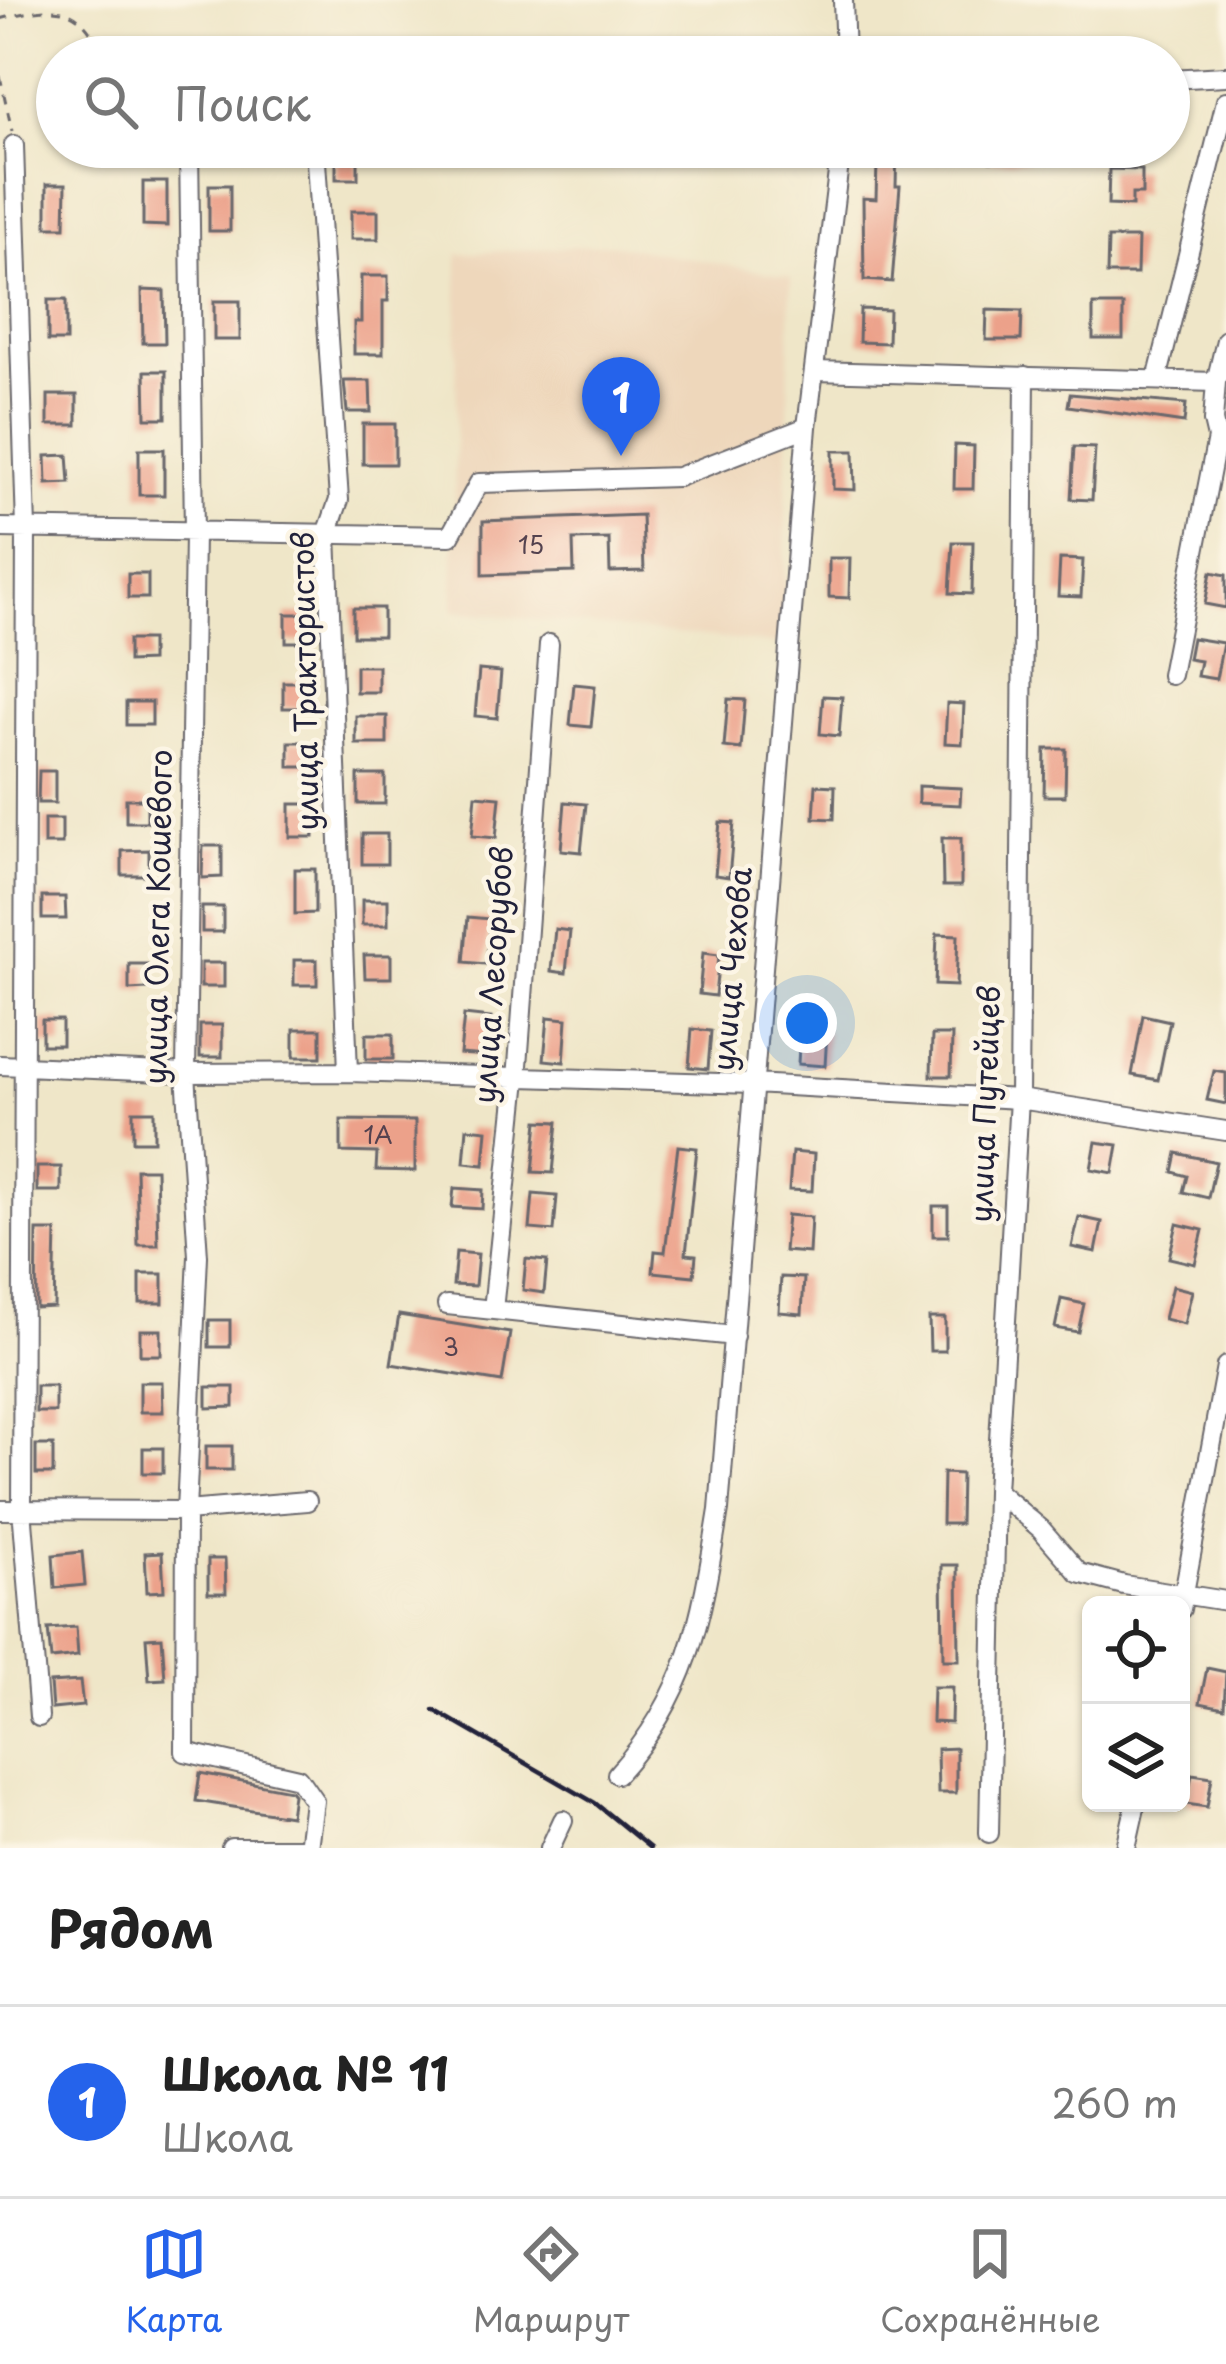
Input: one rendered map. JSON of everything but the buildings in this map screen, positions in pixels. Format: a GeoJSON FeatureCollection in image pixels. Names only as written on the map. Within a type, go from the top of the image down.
{"type":"FeatureCollection","features":[{"type":"Feature","properties":{"kind":"street"},"geometry":{"type":"LineString","coordinates":[[843,0],[844,36]]}},
{"type":"Feature","properties":{"kind":"street"},"geometry":{"type":"LineString","coordinates":[[1190,78],[1226,76]]}},
{"type":"Feature","properties":{"kind":"street"},"geometry":{"type":"LineString","coordinates":[[1157,380],[1226,101]]}},
{"type":"Feature","properties":{"kind":"street"},"geometry":{"type":"LineString","coordinates":[[14,145],[26,529],[22,1508],[39,1717]]}},
{"type":"Feature","properties":{"kind":"street","name":"улица Олега Кошевого"},"geometry":{"type":"LineString","coordinates":[[189,168],[194,534],[186,1073],[198,1256],[186,1511],[185,1752],[298,1778],[314,1801],[308,1848]]}},
{"type":"Feature","properties":{"kind":"street","name":"улица Трактористов"},"geometry":{"type":"LineString","coordinates":[[316,168],[339,500],[327,534],[348,1072]]}},
{"type":"Feature","properties":{"kind":"street","name":"улица Чехова"},"geometry":{"type":"LineString","coordinates":[[616,1774],[639,1750],[689,1659],[701,1620],[719,1510],[807,427],[839,168]]}},
{"type":"Feature","properties":{"kind":"street"},"geometry":{"type":"LineString","coordinates":[[1171,675],[1216,438],[1216,382],[1226,340]]}},
{"type":"Feature","properties":{"kind":"street"},"geometry":{"type":"LineString","coordinates":[[815,371],[1216,382]]}},
{"type":"Feature","properties":{"kind":"street","name":"улица Путейцев"},"geometry":{"type":"LineString","coordinates":[[988,1833],[996,1491],[1019,1099],[1025,376]]}},
{"type":"Feature","properties":{"kind":"street"},"geometry":{"type":"LineString","coordinates":[[0,528],[450,536],[479,483],[678,477],[807,427]]}},
{"type":"Feature","properties":{"kind":"street","name":"улица Лесорубов"},"geometry":{"type":"LineString","coordinates":[[493,1310],[517,1078],[549,644]]}},
{"type":"Feature","properties":{"kind":"street"},"geometry":{"type":"LineString","coordinates":[[0,1065],[753,1084],[1019,1099],[1226,1131]]}},
{"type":"Feature","properties":{"kind":"street"},"geometry":{"type":"LineString","coordinates":[[448,1305],[734,1336]]}},
{"type":"Feature","properties":{"kind":"street"},"geometry":{"type":"LineString","coordinates":[[1184,1596],[1226,1366]]}},
{"type":"Feature","properties":{"kind":"street"},"geometry":{"type":"LineString","coordinates":[[996,1491],[1041,1529],[1079,1573],[1161,1596]]}},
{"type":"Feature","properties":{"kind":"street"},"geometry":{"type":"LineString","coordinates":[[0,1510],[186,1511],[307,1501]]}},
{"type":"Feature","properties":{"kind":"street"},"geometry":{"type":"LineString","coordinates":[[1190,1602],[1226,1601]]}},
{"type":"Feature","properties":{"kind":"street"},"geometry":{"type":"LineString","coordinates":[[1126,1848],[1134,1812]]}},
{"type":"Feature","properties":{"kind":"street"},"geometry":{"type":"LineString","coordinates":[[550,1848],[563,1820]]}},
{"type":"Feature","properties":{"kind":"street"},"geometry":{"type":"LineString","coordinates":[[231,1848],[308,1848]]}},
{"type":"Feature","properties":{"kind":"path"},"geometry":{"type":"LineString","coordinates":[[0,19],[53,5],[81,18],[92,36]]}},
{"type":"Feature","properties":{"kind":"path"},"geometry":{"type":"LineString","coordinates":[[0,76],[14,145]]}},
{"type":"Feature","properties":{"kind":"shaded area"},"geometry":{"type":"Polygon","coordinates":[[[611,244],[791,277],[783,645],[453,611],[458,254],[611,244]]]}},
{"type":"Feature","properties":{"kind":"railway"},"geometry":{"type":"LineString","coordinates":[[434,1710],[595,1803],[650,1848]]}},
{"type":"Feature","properties":{"kind":"place","name":"Школа № 11"},"geometry":{"type":"Point","coordinates":[621,456]}}]}
